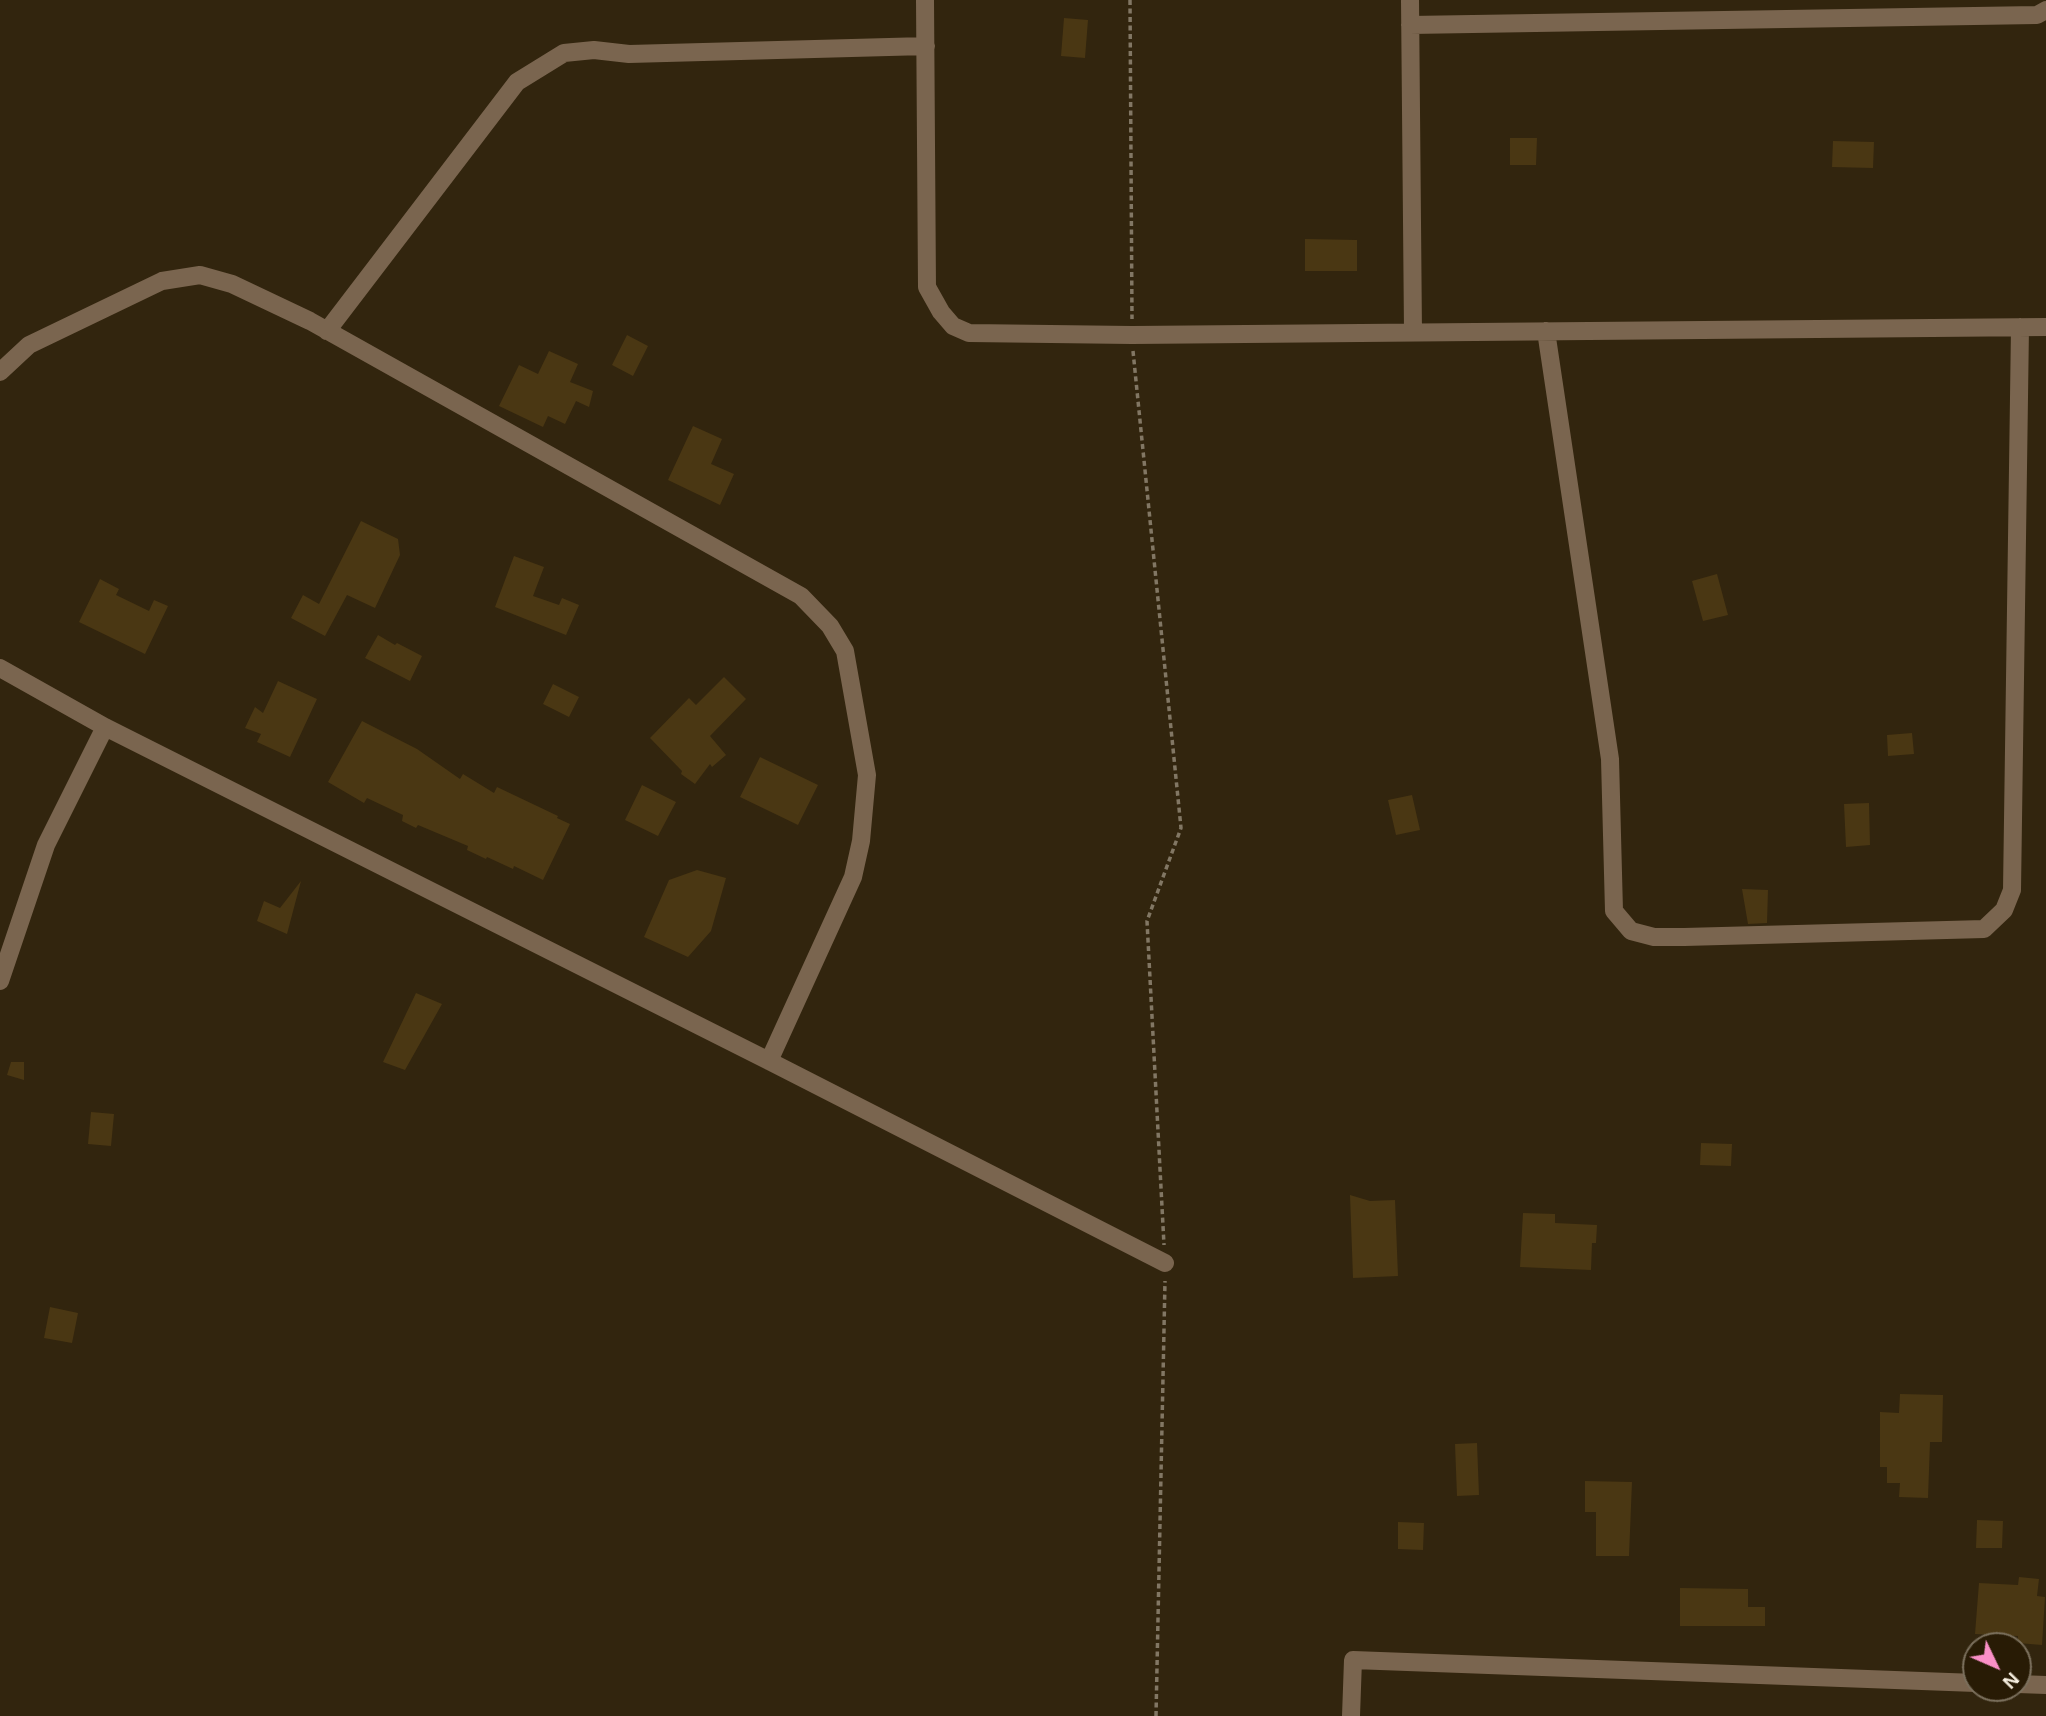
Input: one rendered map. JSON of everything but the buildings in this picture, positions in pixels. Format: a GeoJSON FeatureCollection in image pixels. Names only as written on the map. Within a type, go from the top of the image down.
{"type":"FeatureCollection","features":[{"type":"Feature","properties":{"kind":"street"},"geometry":{"type":"LineString","coordinates":[[926,0],[927,287],[953,326],[969,332],[1132,335],[2046,327]]}},
{"type":"Feature","properties":{"kind":"street"},"geometry":{"type":"LineString","coordinates":[[1410,0],[1413,332]]}},
{"type":"Feature","properties":{"kind":"street"},"geometry":{"type":"LineString","coordinates":[[1754,0],[1754,19]]}},
{"type":"Feature","properties":{"kind":"street"},"geometry":{"type":"LineString","coordinates":[[1410,25],[2037,15],[2046,10]]}},
{"type":"Feature","properties":{"kind":"street"},"geometry":{"type":"LineString","coordinates":[[327,331],[517,82],[564,53],[594,50],[629,54],[926,46]]}},
{"type":"Feature","properties":{"kind":"street"},"geometry":{"type":"LineString","coordinates":[[0,372],[29,345],[162,281],[200,275],[232,284],[327,331],[801,596],[831,626],[845,651],[867,775],[861,841],[853,877],[769,1061]]}},
{"type":"Feature","properties":{"kind":"street"},"geometry":{"type":"LineString","coordinates":[[1546,331],[1610,759],[1614,911],[1631,931],[1654,937],[1684,937],[1984,929],[2004,910],[2012,890],[2020,327]]}},
{"type":"Feature","properties":{"kind":"street"},"geometry":{"type":"LineString","coordinates":[[0,668],[105,727],[1165,1263]]}},
{"type":"Feature","properties":{"kind":"street"},"geometry":{"type":"LineString","coordinates":[[0,982],[46,845],[105,727]]}},
{"type":"Feature","properties":{"kind":"street"},"geometry":{"type":"LineString","coordinates":[[1351,1716],[1353,1660],[1962,1682]]}},
{"type":"Feature","properties":{"kind":"path"},"geometry":{"type":"LineString","coordinates":[[1130,0],[1132,335],[1181,828],[1147,921],[1165,1263],[1156,1716]]}}]}
